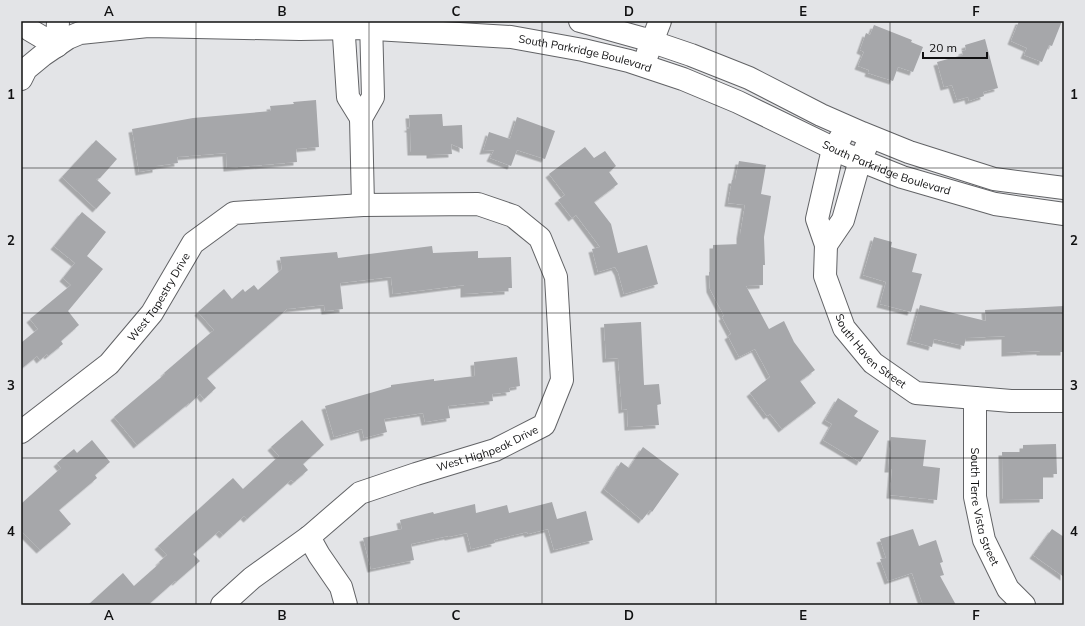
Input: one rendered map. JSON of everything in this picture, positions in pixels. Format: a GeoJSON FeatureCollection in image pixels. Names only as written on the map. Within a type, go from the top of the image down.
{"type":"FeatureCollection","features":[{"type":"Feature","properties":{"kind":"street"},"geometry":{"type":"LineString","coordinates":[[24,21],[30,30],[57,46],[58,21]]}},
{"type":"Feature","properties":{"kind":"street","name":"South Parkridge Boulevard"},"geometry":{"type":"LineString","coordinates":[[580,21],[621,26],[652,42],[691,54],[749,78],[847,127],[910,152],[994,179],[1064,188]]}},
{"type":"Feature","properties":{"kind":"street"},"geometry":{"type":"LineString","coordinates":[[643,66],[660,21]]}},
{"type":"Feature","properties":{"kind":"street"},"geometry":{"type":"LineString","coordinates":[[343,25],[348,97],[361,118]]}},
{"type":"Feature","properties":{"kind":"street"},"geometry":{"type":"LineString","coordinates":[[362,205],[361,118],[373,97],[371,25]]}},
{"type":"Feature","properties":{"kind":"street","name":"South Parkridge Boulevard"},"geometry":{"type":"LineString","coordinates":[[21,78],[26,69],[43,55],[86,27],[148,26],[300,28],[371,25],[511,37],[583,50],[630,61],[683,79],[738,102],[833,149],[902,178],[995,204],[1064,214]]}},
{"type":"Feature","properties":{"kind":"street"},"geometry":{"type":"LineString","coordinates":[[608,56],[621,26]]}},
{"type":"Feature","properties":{"kind":"street"},"geometry":{"type":"LineString","coordinates":[[826,245],[817,219],[833,149],[847,127]]}},
{"type":"Feature","properties":{"kind":"street"},"geometry":{"type":"LineString","coordinates":[[826,245],[843,220],[860,160],[871,137]]}},
{"type":"Feature","properties":{"kind":"street","name":"West Highpeak Drive"},"geometry":{"type":"LineString","coordinates":[[222,605],[252,578],[309,537],[360,493],[495,450],[544,425],[562,380],[556,277],[540,238],[513,216],[478,204],[362,205]]}},
{"type":"Feature","properties":{"kind":"street","name":"West Tapestry Drive"},"geometry":{"type":"LineString","coordinates":[[21,432],[109,364],[152,313],[193,243],[234,213],[362,205]]}},
{"type":"Feature","properties":{"kind":"street","name":"South Haven Street"},"geometry":{"type":"LineString","coordinates":[[826,245],[825,276],[844,328],[873,363],[916,393],[1011,401],[1064,402]]}},
{"type":"Feature","properties":{"kind":"street","name":"South Terre Vista Street"},"geometry":{"type":"LineString","coordinates":[[975,398],[975,498],[984,540],[1008,589],[1024,605]]}},
{"type":"Feature","properties":{"kind":"street"},"geometry":{"type":"LineString","coordinates":[[309,537],[319,555],[342,587],[346,605]]}},
{"type":"Feature","properties":{"kind":"building"},"geometry":{"type":"Polygon","coordinates":[[[1019,21],[1062,21],[1052,46],[1049,45],[1042,62],[1024,55],[1027,48],[1011,41],[1019,21]]]}},
{"type":"Feature","properties":{"kind":"building"},"geometry":{"type":"Polygon","coordinates":[[[874,25],[912,40],[911,42],[923,47],[913,72],[898,67],[893,81],[868,73],[869,70],[858,66],[864,52],[860,50],[866,33],[870,35],[874,25]]]}},
{"type":"Feature","properties":{"kind":"building"},"geometry":{"type":"Polygon","coordinates":[[[985,39],[998,88],[983,92],[984,96],[969,101],[968,97],[957,100],[952,85],[944,87],[937,62],[963,55],[962,51],[966,50],[965,45],[985,39]]]}},
{"type":"Feature","properties":{"kind":"building"},"geometry":{"type":"Polygon","coordinates":[[[316,100],[319,147],[296,149],[297,162],[227,168],[226,153],[177,157],[178,163],[156,166],[156,169],[139,172],[132,129],[193,118],[271,111],[270,106],[316,100]]]}},
{"type":"Feature","properties":{"kind":"building"},"geometry":{"type":"Polygon","coordinates":[[[442,114],[443,126],[462,125],[463,149],[451,144],[452,154],[430,155],[430,152],[411,152],[410,129],[407,128],[410,127],[409,115],[442,114]]]}},
{"type":"Feature","properties":{"kind":"building"},"geometry":{"type":"Polygon","coordinates":[[[517,117],[555,131],[545,159],[517,150],[511,166],[490,158],[494,150],[483,151],[489,132],[510,139],[517,117]]]}},
{"type":"Feature","properties":{"kind":"building"},"geometry":{"type":"Polygon","coordinates":[[[96,140],[117,159],[100,178],[96,179],[111,193],[96,209],[62,177],[96,140]]]}},
{"type":"Feature","properties":{"kind":"building"},"geometry":{"type":"Polygon","coordinates":[[[585,147],[594,158],[605,151],[616,166],[609,172],[618,184],[594,202],[611,224],[618,253],[647,245],[658,284],[624,294],[618,272],[615,267],[598,272],[592,249],[600,247],[576,215],[572,218],[558,200],[565,195],[549,174],[585,147]]]}},
{"type":"Feature","properties":{"kind":"building"},"geometry":{"type":"Polygon","coordinates":[[[739,161],[766,165],[761,194],[771,196],[764,237],[765,265],[763,265],[763,285],[746,286],[769,329],[784,321],[794,342],[815,370],[800,381],[816,403],[782,429],[770,414],[767,416],[750,393],[770,377],[755,349],[739,357],[728,336],[731,334],[722,317],[724,316],[710,289],[709,272],[713,272],[713,245],[740,244],[745,205],[728,203],[732,180],[735,180],[739,161]]]}},
{"type":"Feature","properties":{"kind":"building"},"geometry":{"type":"Polygon","coordinates":[[[82,212],[106,232],[87,256],[103,269],[68,311],[79,325],[61,341],[63,344],[48,356],[47,354],[40,360],[37,356],[21,369],[21,343],[38,329],[30,319],[71,285],[63,278],[75,263],[54,246],[82,212]]]}},
{"type":"Feature","properties":{"kind":"building"},"geometry":{"type":"Polygon","coordinates":[[[874,237],[892,242],[891,247],[917,254],[912,272],[922,274],[911,312],[880,304],[886,282],[863,275],[874,237]]]}},
{"type":"Feature","properties":{"kind":"building"},"geometry":{"type":"Polygon","coordinates":[[[432,246],[433,253],[478,251],[478,258],[511,257],[512,288],[508,288],[508,291],[464,294],[464,285],[393,294],[391,277],[340,283],[343,309],[325,311],[324,305],[287,309],[207,378],[216,388],[204,399],[200,394],[137,445],[114,417],[214,330],[198,312],[224,289],[232,299],[243,289],[245,292],[254,285],[258,290],[282,269],[280,257],[337,252],[338,258],[432,246]]]}},
{"type":"Feature","properties":{"kind":"building"},"geometry":{"type":"Polygon","coordinates":[[[920,305],[986,321],[985,310],[1064,306],[1064,352],[1040,351],[1005,353],[1005,336],[966,338],[964,346],[934,339],[932,347],[910,341],[920,305]]]}},
{"type":"Feature","properties":{"kind":"building"},"geometry":{"type":"Polygon","coordinates":[[[641,322],[644,385],[659,384],[661,404],[657,405],[659,425],[628,427],[627,409],[622,410],[618,358],[606,359],[604,324],[641,322]]]}},
{"type":"Feature","properties":{"kind":"building"},"geometry":{"type":"Polygon","coordinates":[[[517,357],[520,386],[509,388],[510,392],[492,394],[493,401],[448,406],[450,418],[425,422],[423,413],[384,419],[387,432],[364,438],[362,429],[334,437],[325,406],[391,387],[391,385],[434,379],[434,381],[475,376],[474,362],[517,357]]]}},
{"type":"Feature","properties":{"kind":"building"},"geometry":{"type":"Polygon","coordinates":[[[838,398],[858,411],[854,416],[879,431],[860,462],[823,440],[832,424],[825,420],[838,398]]]}},
{"type":"Feature","properties":{"kind":"building"},"geometry":{"type":"Polygon","coordinates":[[[302,420],[324,445],[303,464],[308,470],[294,482],[291,480],[247,519],[244,516],[223,535],[219,531],[193,554],[200,561],[148,605],[88,605],[123,573],[134,586],[167,555],[158,546],[233,478],[243,489],[279,456],[271,447],[302,420]]]}},
{"type":"Feature","properties":{"kind":"building"},"geometry":{"type":"Polygon","coordinates":[[[891,437],[926,440],[923,466],[940,468],[937,500],[890,495],[892,469],[888,469],[891,437]]]}},
{"type":"Feature","properties":{"kind":"building"},"geometry":{"type":"Polygon","coordinates":[[[92,440],[110,462],[95,475],[97,478],[59,510],[71,524],[40,550],[21,531],[21,504],[61,468],[57,463],[74,449],[77,453],[92,440]]]}},
{"type":"Feature","properties":{"kind":"building"},"geometry":{"type":"Polygon","coordinates":[[[1056,444],[1057,474],[1043,474],[1043,499],[1003,500],[1002,452],[1023,452],[1023,445],[1056,444]]]}},
{"type":"Feature","properties":{"kind":"building"},"geometry":{"type":"Polygon","coordinates":[[[643,447],[679,474],[652,512],[650,510],[642,520],[604,489],[621,462],[629,468],[643,447]]]}},
{"type":"Feature","properties":{"kind":"building"},"geometry":{"type":"Polygon","coordinates":[[[552,502],[557,519],[586,511],[593,540],[554,550],[548,529],[528,534],[527,532],[494,540],[495,543],[471,549],[467,533],[411,544],[414,560],[371,569],[363,538],[402,529],[400,520],[433,512],[434,514],[475,504],[476,513],[507,505],[509,513],[552,502]]]}},
{"type":"Feature","properties":{"kind":"building"},"geometry":{"type":"Polygon","coordinates":[[[913,529],[919,546],[936,540],[943,562],[940,563],[944,575],[940,576],[956,605],[923,605],[912,573],[888,581],[880,559],[886,558],[880,539],[913,529]]]}},
{"type":"Feature","properties":{"kind":"building"},"geometry":{"type":"Polygon","coordinates":[[[1052,529],[1064,537],[1064,577],[1033,555],[1052,529]]]}}]}
